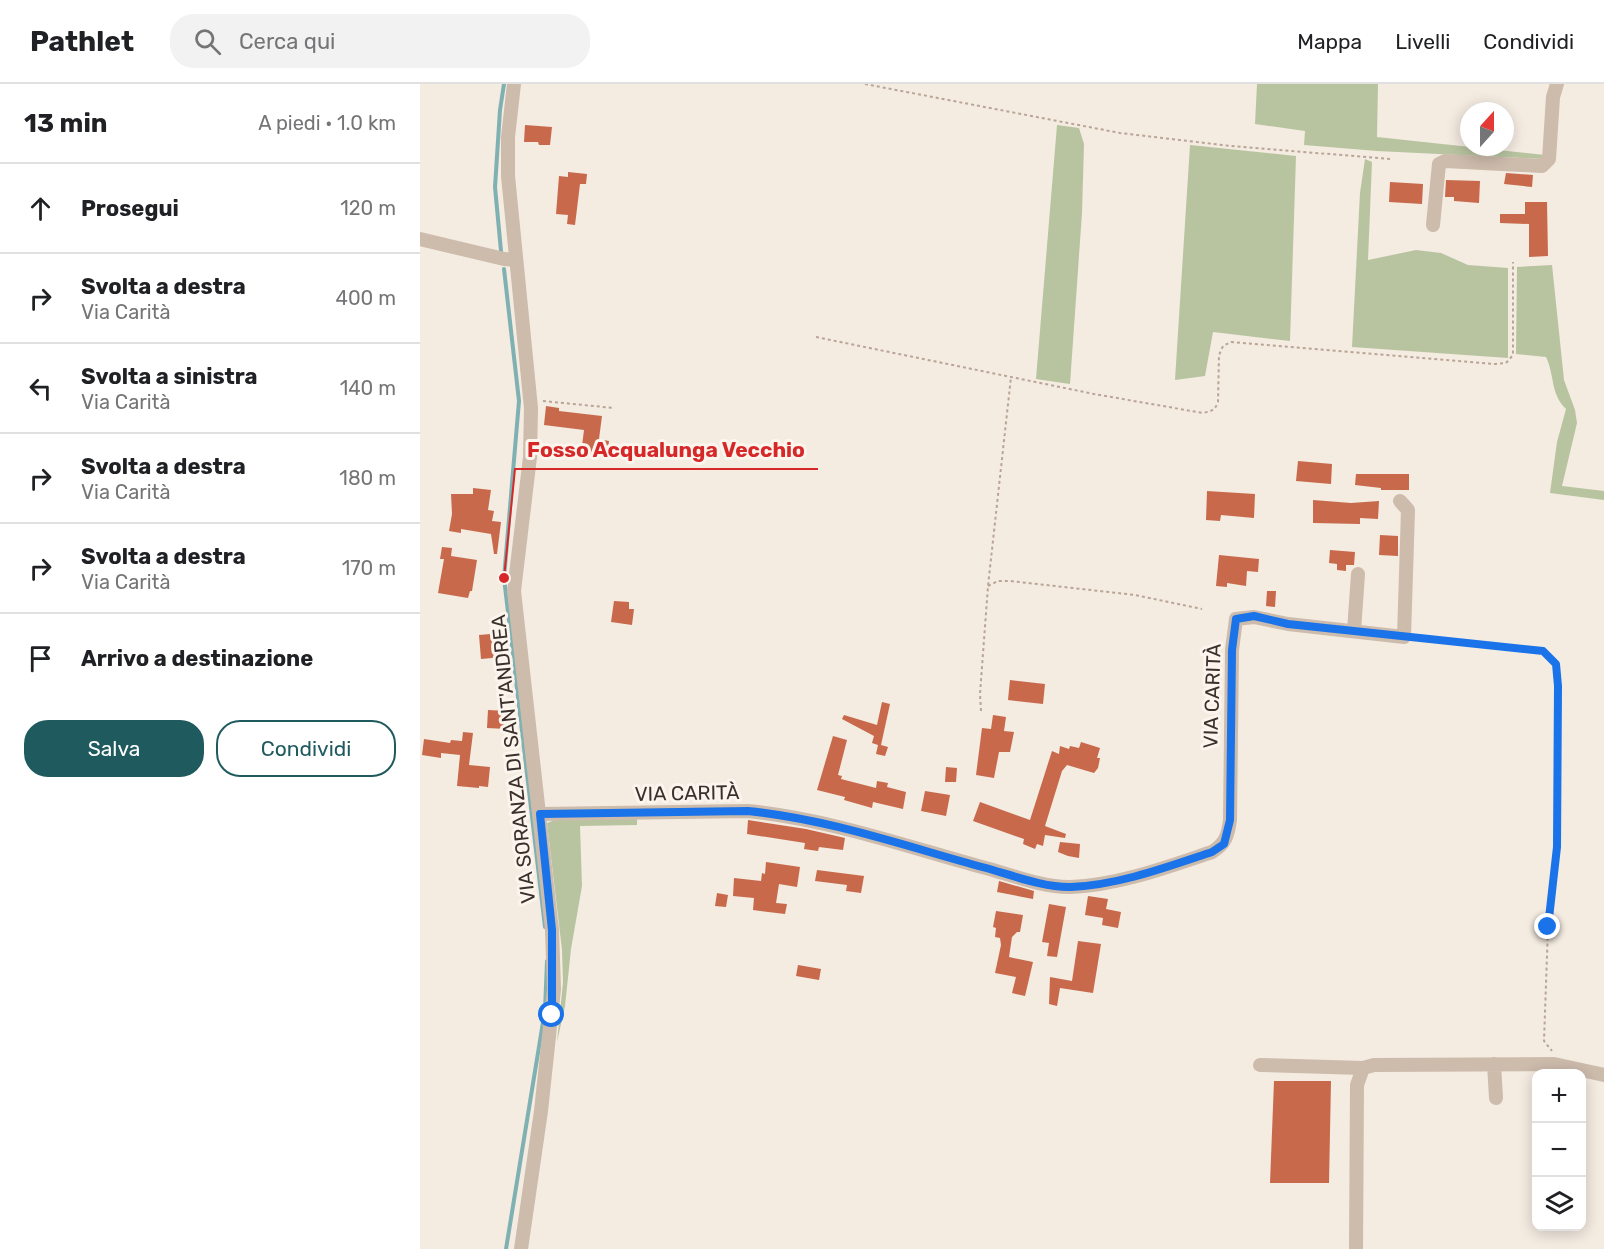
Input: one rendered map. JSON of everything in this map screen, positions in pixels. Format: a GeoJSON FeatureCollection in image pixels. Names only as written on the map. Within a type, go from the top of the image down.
{"type":"FeatureCollection","features":[{"type":"Feature","properties":{"kind":"street","name":"VIA SORANZA DI SANT'ANDREA"},"geometry":{"type":"LineString","coordinates":[[514,84],[508,137],[508,167],[530,401],[530,457],[514,591],[552,930],[553,998],[543,1101],[521,1249]]}},
{"type":"Feature","properties":{"kind":"street"},"geometry":{"type":"LineString","coordinates":[[1433,225],[1438,164],[1445,161],[1542,166],[1549,159],[1557,84]]}},
{"type":"Feature","properties":{"kind":"street"},"geometry":{"type":"LineString","coordinates":[[420,240],[504,260],[516,260]]}},
{"type":"Feature","properties":{"kind":"street"},"geometry":{"type":"LineString","coordinates":[[1400,501],[1408,510],[1404,637]]}},
{"type":"Feature","properties":{"kind":"street"},"geometry":{"type":"LineString","coordinates":[[1354,631],[1358,574]]}},
{"type":"Feature","properties":{"kind":"street","name":"VIA CARITÀ"},"geometry":{"type":"LineString","coordinates":[[540,814],[748,811],[773,814],[864,834],[1049,884],[1068,887],[1094,886],[1212,852],[1220,848],[1226,839],[1230,820],[1232,650],[1236,619],[1254,616],[1288,624],[1404,637]]}},
{"type":"Feature","properties":{"kind":"street"},"geometry":{"type":"LineString","coordinates":[[1494,1064],[1496,1098]]}},
{"type":"Feature","properties":{"kind":"street"},"geometry":{"type":"LineString","coordinates":[[1260,1065],[1363,1068],[1374,1065],[1554,1064],[1604,1075]]}},
{"type":"Feature","properties":{"kind":"street"},"geometry":{"type":"LineString","coordinates":[[1356,1249],[1357,1084],[1363,1068]]}},
{"type":"Feature","properties":{"kind":"path"},"geometry":{"type":"LineString","coordinates":[[866,84],[1120,133],[1231,146],[1390,159]]}},
{"type":"Feature","properties":{"kind":"path"},"geometry":{"type":"LineString","coordinates":[[816,337],[1203,413],[1211,411],[1218,402],[1219,355],[1223,346],[1231,342],[1495,364],[1506,363],[1513,355],[1513,262]]}},
{"type":"Feature","properties":{"kind":"path"},"geometry":{"type":"LineString","coordinates":[[981,711],[980,694],[988,585],[1011,377]]}},
{"type":"Feature","properties":{"kind":"path"},"geometry":{"type":"LineString","coordinates":[[530,401],[615,408]]}},
{"type":"Feature","properties":{"kind":"path"},"geometry":{"type":"LineString","coordinates":[[988,585],[998,581],[1010,581],[1135,595],[1202,609]]}},
{"type":"Feature","properties":{"kind":"path"},"geometry":{"type":"LineString","coordinates":[[1404,637],[1543,651],[1556,664],[1558,686],[1557,847],[1548,927],[1544,1041],[1553,1052]]}},
{"type":"Feature","properties":{"kind":"green space"},"geometry":{"type":"Polygon","coordinates":[[[1257,84],[1378,84],[1377,137],[1460,146],[1460,155],[1304,145],[1305,131],[1255,124],[1257,84]]]}},
{"type":"Feature","properties":{"kind":"green space"},"geometry":{"type":"Polygon","coordinates":[[[1057,125],[1079,128],[1084,144],[1082,213],[1070,384],[1036,379],[1057,125]]]}},
{"type":"Feature","properties":{"kind":"green space"},"geometry":{"type":"Polygon","coordinates":[[[1190,145],[1296,156],[1290,341],[1213,332],[1205,376],[1175,380],[1190,145]]]}},
{"type":"Feature","properties":{"kind":"green space"},"geometry":{"type":"Polygon","coordinates":[[[1514,152],[1545,155],[1544,159],[1481,156],[1514,156],[1514,152]]]}},
{"type":"Feature","properties":{"kind":"green space"},"geometry":{"type":"Polygon","coordinates":[[[1365,159],[1372,162],[1368,260],[1416,250],[1441,253],[1468,265],[1508,268],[1508,358],[1352,347],[1360,193],[1365,159]]]}},
{"type":"Feature","properties":{"kind":"green space"},"geometry":{"type":"Polygon","coordinates":[[[1552,265],[1564,380],[1575,410],[1577,423],[1562,486],[1604,491],[1604,500],[1550,493],[1557,442],[1566,409],[1557,397],[1546,357],[1516,354],[1517,267],[1552,265]]]}},
{"type":"Feature","properties":{"kind":"green space"},"geometry":{"type":"Polygon","coordinates":[[[637,816],[637,825],[580,826],[582,886],[571,949],[565,1006],[557,1042],[563,982],[562,950],[547,823],[560,818],[637,816]]]}},
{"type":"Feature","properties":{"kind":"building"},"geometry":{"type":"Polygon","coordinates":[[[525,125],[552,127],[550,145],[524,142],[525,125]]]}},
{"type":"Feature","properties":{"kind":"building"},"geometry":{"type":"Polygon","coordinates":[[[568,172],[587,174],[586,184],[580,184],[575,225],[567,224],[568,215],[556,214],[559,176],[568,177],[568,172]]]}},
{"type":"Feature","properties":{"kind":"building"},"geometry":{"type":"Polygon","coordinates":[[[1506,173],[1533,175],[1532,187],[1504,184],[1506,173]]]}},
{"type":"Feature","properties":{"kind":"building"},"geometry":{"type":"Polygon","coordinates":[[[1446,180],[1480,181],[1479,203],[1454,201],[1454,197],[1445,197],[1446,180]]]}},
{"type":"Feature","properties":{"kind":"building"},"geometry":{"type":"Polygon","coordinates":[[[1390,182],[1423,184],[1422,204],[1389,202],[1390,182]]]}},
{"type":"Feature","properties":{"kind":"building"},"geometry":{"type":"Polygon","coordinates":[[[1525,202],[1547,202],[1548,256],[1529,257],[1529,224],[1500,223],[1500,214],[1525,214],[1525,202]]]}},
{"type":"Feature","properties":{"kind":"building"},"geometry":{"type":"Polygon","coordinates":[[[546,406],[559,408],[559,411],[602,416],[599,439],[609,441],[607,458],[581,454],[584,430],[544,425],[546,406]]]}},
{"type":"Feature","properties":{"kind":"building"},"geometry":{"type":"Polygon","coordinates":[[[1298,461],[1332,464],[1331,484],[1296,481],[1298,461]]]}},
{"type":"Feature","properties":{"kind":"building"},"geometry":{"type":"Polygon","coordinates":[[[1356,474],[1409,474],[1409,490],[1381,490],[1381,488],[1355,485],[1356,474]]]}},
{"type":"Feature","properties":{"kind":"building"},"geometry":{"type":"Polygon","coordinates":[[[473,488],[491,490],[488,510],[494,511],[492,521],[501,522],[497,554],[494,554],[491,534],[461,529],[461,533],[449,531],[452,514],[451,494],[473,494],[473,488]]]}},
{"type":"Feature","properties":{"kind":"building"},"geometry":{"type":"Polygon","coordinates":[[[1207,491],[1255,494],[1254,518],[1221,515],[1220,521],[1206,520],[1207,491]]]}},
{"type":"Feature","properties":{"kind":"building"},"geometry":{"type":"Polygon","coordinates":[[[1313,500],[1351,503],[1379,501],[1378,519],[1360,518],[1360,524],[1313,523],[1313,500]]]}},
{"type":"Feature","properties":{"kind":"building"},"geometry":{"type":"Polygon","coordinates":[[[1380,535],[1398,536],[1398,556],[1379,555],[1380,535]]]}},
{"type":"Feature","properties":{"kind":"building"},"geometry":{"type":"Polygon","coordinates":[[[442,547],[452,548],[451,556],[477,560],[472,591],[468,598],[438,593],[444,559],[440,559],[442,547]]]}},
{"type":"Feature","properties":{"kind":"building"},"geometry":{"type":"Polygon","coordinates":[[[1330,550],[1355,552],[1354,565],[1346,565],[1346,571],[1337,570],[1337,564],[1329,563],[1330,550]]]}},
{"type":"Feature","properties":{"kind":"building"},"geometry":{"type":"Polygon","coordinates":[[[1219,555],[1259,559],[1258,572],[1247,571],[1246,586],[1227,583],[1227,587],[1216,586],[1219,555]]]}},
{"type":"Feature","properties":{"kind":"building"},"geometry":{"type":"Polygon","coordinates":[[[1267,591],[1276,591],[1275,607],[1266,606],[1267,591]]]}},
{"type":"Feature","properties":{"kind":"building"},"geometry":{"type":"Polygon","coordinates":[[[614,601],[629,602],[629,609],[634,609],[632,625],[611,622],[614,601]]]}},
{"type":"Feature","properties":{"kind":"building"},"geometry":{"type":"Polygon","coordinates":[[[502,633],[503,657],[481,659],[479,635],[502,633]]]}},
{"type":"Feature","properties":{"kind":"building"},"geometry":{"type":"Polygon","coordinates":[[[1010,680],[1045,684],[1043,704],[1008,700],[1010,680]]]}},
{"type":"Feature","properties":{"kind":"building"},"geometry":{"type":"Polygon","coordinates":[[[882,702],[890,704],[881,745],[888,747],[885,756],[876,754],[878,745],[872,743],[874,736],[842,719],[844,715],[877,725],[882,702]]]}},
{"type":"Feature","properties":{"kind":"building"},"geometry":{"type":"Polygon","coordinates":[[[488,710],[508,711],[506,729],[487,728],[488,710]]]}},
{"type":"Feature","properties":{"kind":"building"},"geometry":{"type":"Polygon","coordinates":[[[993,715],[1006,717],[1004,731],[1014,732],[1010,752],[999,752],[994,778],[976,775],[982,728],[991,729],[993,715]]]}},
{"type":"Feature","properties":{"kind":"building"},"geometry":{"type":"Polygon","coordinates":[[[463,732],[473,733],[469,765],[490,767],[488,787],[457,786],[460,755],[441,753],[441,758],[422,755],[424,739],[450,743],[451,740],[462,741],[463,732]]]}},
{"type":"Feature","properties":{"kind":"building"},"geometry":{"type":"Polygon","coordinates":[[[833,736],[847,740],[838,775],[842,776],[841,779],[876,788],[877,781],[888,783],[887,787],[906,792],[903,809],[873,802],[872,808],[844,800],[845,797],[817,790],[833,736]]]}},
{"type":"Feature","properties":{"kind":"building"},"geometry":{"type":"Polygon","coordinates":[[[1081,742],[1100,748],[1097,758],[1100,758],[1098,768],[1094,773],[1067,765],[1062,771],[1045,826],[1066,834],[1065,838],[1045,835],[1043,846],[1037,844],[1035,849],[1023,844],[1024,839],[973,821],[980,802],[1030,820],[1052,751],[1059,754],[1060,746],[1069,749],[1070,746],[1079,748],[1081,742]]]}},
{"type":"Feature","properties":{"kind":"building"},"geometry":{"type":"Polygon","coordinates":[[[946,767],[957,768],[956,782],[945,782],[946,767]]]}},
{"type":"Feature","properties":{"kind":"building"},"geometry":{"type":"Polygon","coordinates":[[[925,791],[950,795],[946,816],[921,811],[925,791]]]}},
{"type":"Feature","properties":{"kind":"building"},"geometry":{"type":"Polygon","coordinates":[[[748,820],[845,838],[843,850],[819,847],[818,851],[804,849],[805,843],[747,834],[748,820]]]}},
{"type":"Feature","properties":{"kind":"building"},"geometry":{"type":"Polygon","coordinates":[[[1060,842],[1080,844],[1079,858],[1058,852],[1060,842]]]}},
{"type":"Feature","properties":{"kind":"building"},"geometry":{"type":"Polygon","coordinates":[[[766,862],[800,867],[797,887],[779,884],[776,903],[787,904],[785,914],[753,910],[754,898],[733,896],[734,878],[761,881],[762,873],[765,874],[766,862]]]}},
{"type":"Feature","properties":{"kind":"building"},"geometry":{"type":"Polygon","coordinates":[[[817,870],[864,876],[861,893],[846,891],[847,885],[815,881],[817,870]]]}},
{"type":"Feature","properties":{"kind":"building"},"geometry":{"type":"Polygon","coordinates":[[[999,881],[1034,891],[1033,899],[997,892],[999,881]]]}},
{"type":"Feature","properties":{"kind":"building"},"geometry":{"type":"Polygon","coordinates":[[[717,893],[728,895],[726,907],[715,906],[717,893]]]}},
{"type":"Feature","properties":{"kind":"building"},"geometry":{"type":"Polygon","coordinates":[[[1088,896],[1108,899],[1106,909],[1121,912],[1118,928],[1102,925],[1103,918],[1085,915],[1088,896]]]}},
{"type":"Feature","properties":{"kind":"building"},"geometry":{"type":"Polygon","coordinates":[[[1049,904],[1066,907],[1057,957],[1047,956],[1049,943],[1042,942],[1049,904]]]}},
{"type":"Feature","properties":{"kind":"building"},"geometry":{"type":"Polygon","coordinates":[[[996,911],[1023,915],[1020,932],[1012,937],[1009,957],[1033,962],[1025,996],[1012,993],[1016,977],[995,973],[1001,945],[1000,938],[995,937],[996,928],[993,927],[996,911]]]}},
{"type":"Feature","properties":{"kind":"building"},"geometry":{"type":"Polygon","coordinates":[[[1078,941],[1101,944],[1093,993],[1060,988],[1057,1006],[1049,1004],[1050,977],[1072,981],[1078,941]]]}},
{"type":"Feature","properties":{"kind":"building"},"geometry":{"type":"Polygon","coordinates":[[[798,965],[821,969],[819,980],[796,976],[798,965]]]}},
{"type":"Feature","properties":{"kind":"building"},"geometry":{"type":"Polygon","coordinates":[[[1274,1081],[1331,1081],[1329,1183],[1270,1183],[1274,1081]]]}},
{"type":"Feature","properties":{"kind":"waterway"},"geometry":{"type":"LineString","coordinates":[[501,251],[495,187],[504,84]]}},
{"type":"Feature","properties":{"kind":"waterway"},"geometry":{"type":"LineString","coordinates":[[504,269],[519,401],[504,578],[545,927]]}},
{"type":"Feature","properties":{"kind":"waterway"},"geometry":{"type":"LineString","coordinates":[[506,1249],[545,1010],[547,961]]}},
{"type":"Feature","properties":{"kind":"place","name":"Fosso Acqualunga Vecchio"},"geometry":{"type":"Point","coordinates":[504,578]}},
{"type":"Feature","properties":{"kind":"route"},"geometry":{"type":"LineString","coordinates":[[552,1015],[554,989],[552,930],[540,814],[748,811],[773,814],[864,834],[1010,874],[1068,887],[1094,886],[1126,878],[1170,866],[1220,848],[1226,839],[1230,820],[1232,650],[1236,619],[1254,616],[1288,624],[1543,651],[1556,664],[1558,686],[1557,847],[1548,927]]}}]}
